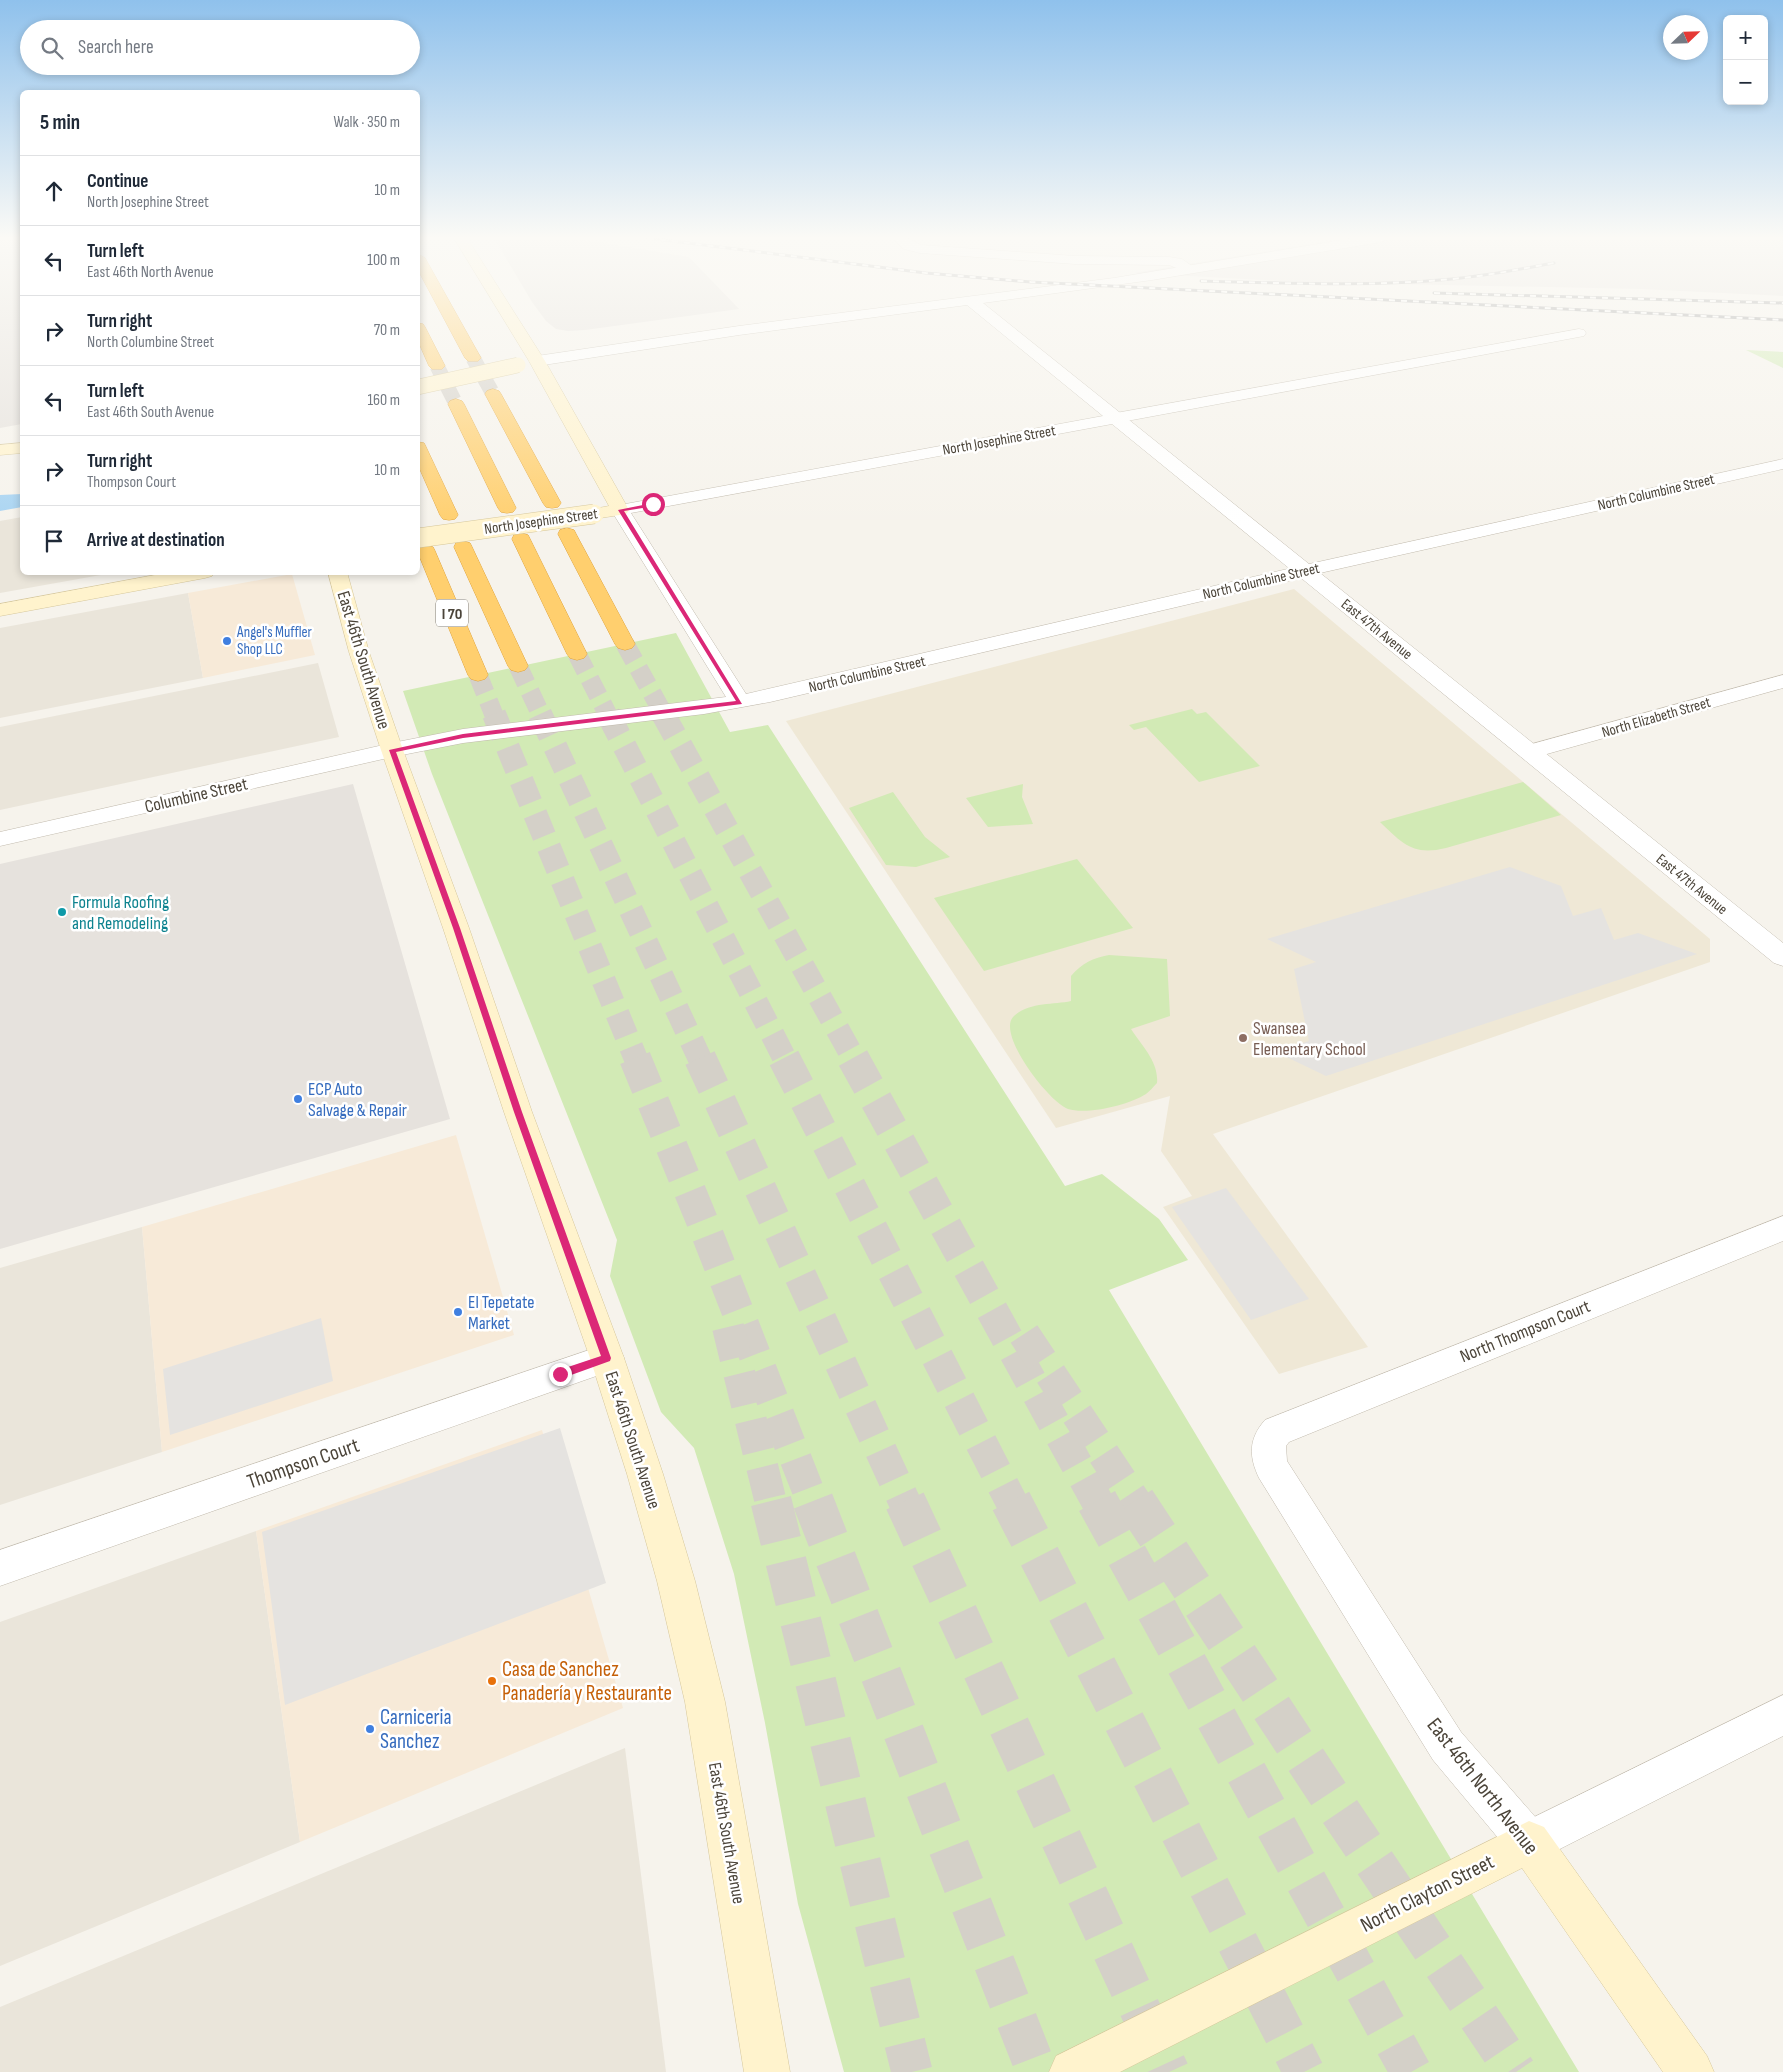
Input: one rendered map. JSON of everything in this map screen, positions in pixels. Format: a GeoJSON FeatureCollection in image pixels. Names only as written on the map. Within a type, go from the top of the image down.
{"type":"FeatureCollection","features":[{"type":"Feature","properties":{"kind":"highway"},"geometry":{"type":"LineString","coordinates":[[422,335],[437,366]]}},
{"type":"Feature","properties":{"kind":"highway"},"geometry":{"type":"LineString","coordinates":[[460,335],[473,358]]}},
{"type":"Feature","properties":{"kind":"highway"},"geometry":{"type":"LineString","coordinates":[[493,394],[552,503]]}},
{"type":"Feature","properties":{"kind":"highway"},"geometry":{"type":"LineString","coordinates":[[456,404],[507,508]]}},
{"type":"Feature","properties":{"kind":"highway"},"geometry":{"type":"LineString","coordinates":[[420,451],[449,515]]}},
{"type":"Feature","properties":{"kind":"highway"},"geometry":{"type":"LineString","coordinates":[[567,534],[625,644]]}},
{"type":"Feature","properties":{"kind":"highway"},"geometry":{"type":"LineString","coordinates":[[521,539],[577,654]]}},
{"type":"Feature","properties":{"kind":"highway","name":"I 70"},"geometry":{"type":"LineString","coordinates":[[422,544],[478,675]]}},
{"type":"Feature","properties":{"kind":"highway"},"geometry":{"type":"LineString","coordinates":[[463,547],[518,666]]}},
{"type":"Feature","properties":{"kind":"main road"},"geometry":{"type":"LineString","coordinates":[[521,335],[620,510]]}},
{"type":"Feature","properties":{"kind":"main road"},"geometry":{"type":"LineString","coordinates":[[420,387],[537,361]]}},
{"type":"Feature","properties":{"kind":"main road"},"geometry":{"type":"LineString","coordinates":[[0,450],[20,448]]}},
{"type":"Feature","properties":{"kind":"main road","name":"North Josephine Street"},"geometry":{"type":"LineString","coordinates":[[422,544],[620,510]]}},
{"type":"Feature","properties":{"kind":"main road"},"geometry":{"type":"LineString","coordinates":[[0,610],[189,575]]}},
{"type":"Feature","properties":{"kind":"main road","name":"East 46th South Avenue"},"geometry":{"type":"LineString","coordinates":[[338,575],[359,652],[392,750],[456,928],[518,1112],[606,1358],[645,1474],[676,1581],[705,1702],[767,2072]]}},
{"type":"Feature","properties":{"kind":"main road","name":"North Clayton Street"},"geometry":{"type":"LineString","coordinates":[[1072,2072],[1529,1842]]}},
{"type":"Feature","properties":{"kind":"main road","name":"East 46th North Avenue"},"geometry":{"type":"LineString","coordinates":[[1529,1842],[1691,2072]]}},
{"type":"Feature","properties":{"kind":"street"},"geometry":{"type":"LineString","coordinates":[[537,361],[707,335]]}},
{"type":"Feature","properties":{"kind":"street","name":"East 47th Avenue"},"geometry":{"type":"LineString","coordinates":[[1013,335],[1783,957]]}},
{"type":"Feature","properties":{"kind":"street","name":"North Josephine Street"},"geometry":{"type":"LineString","coordinates":[[620,510],[1570,335]]}},
{"type":"Feature","properties":{"kind":"street","name":"North Columbine Street"},"geometry":{"type":"LineString","coordinates":[[740,702],[1305,571],[1783,464]]}},
{"type":"Feature","properties":{"kind":"street"},"geometry":{"type":"LineString","coordinates":[[392,750],[463,736],[740,702],[620,510]]}},
{"type":"Feature","properties":{"kind":"street","name":"North Elizabeth Street"},"geometry":{"type":"LineString","coordinates":[[1529,752],[1783,681]]}},
{"type":"Feature","properties":{"kind":"street","name":"Columbine Street"},"geometry":{"type":"LineString","coordinates":[[0,839],[392,750]]}},
{"type":"Feature","properties":{"kind":"street","name":"North Thompson Court"},"geometry":{"type":"LineString","coordinates":[[1270,1438],[1277,1431],[1366,1394],[1783,1228]]}},
{"type":"Feature","properties":{"kind":"street","name":"Thompson Court"},"geometry":{"type":"LineString","coordinates":[[0,1568],[606,1358]]}},
{"type":"Feature","properties":{"kind":"street","name":"East 46th North Avenue"},"geometry":{"type":"LineString","coordinates":[[1270,1438],[1267,1451],[1271,1467],[1447,1746],[1529,1842]]}},
{"type":"Feature","properties":{"kind":"street","name":"North Clayton Street"},"geometry":{"type":"LineString","coordinates":[[1529,1842],[1783,1715]]}},
{"type":"Feature","properties":{"kind":"shaded area"},"geometry":{"type":"Polygon","coordinates":[[[0,335],[20,335],[20,424],[0,428],[0,335]]]}},
{"type":"Feature","properties":{"kind":"shaded area"},"geometry":{"type":"Polygon","coordinates":[[[20,517],[20,575],[101,575],[0,593],[0,521],[20,517]]]}},
{"type":"Feature","properties":{"kind":"shaded area"},"geometry":{"type":"Polygon","coordinates":[[[292,575],[315,655],[203,678],[188,593],[292,575]]]}},
{"type":"Feature","properties":{"kind":"shaded area","name":"Swansea Elementary School"},"geometry":{"type":"Polygon","coordinates":[[[1294,589],[1710,939],[1710,962],[1213,1134],[1368,1347],[1279,1374],[1163,1207],[1192,1196],[1161,1151],[1170,1096],[1056,1128],[786,721],[1294,589]]]}},
{"type":"Feature","properties":{"kind":"shaded area"},"geometry":{"type":"Polygon","coordinates":[[[188,593],[203,678],[0,718],[0,628],[188,593]]]}},
{"type":"Feature","properties":{"kind":"shaded area"},"geometry":{"type":"Polygon","coordinates":[[[318,663],[339,737],[0,810],[0,727],[318,663]]]}},
{"type":"Feature","properties":{"kind":"shaded area"},"geometry":{"type":"Polygon","coordinates":[[[353,784],[450,1119],[0,1249],[0,864],[353,784]]]}},
{"type":"Feature","properties":{"kind":"shaded area"},"geometry":{"type":"Polygon","coordinates":[[[1510,867],[1561,886],[1573,916],[1601,908],[1614,940],[1638,933],[1697,954],[1326,1076],[1276,1052],[1309,1041],[1294,969],[1316,962],[1267,939],[1510,867]]]}},
{"type":"Feature","properties":{"kind":"shaded area"},"geometry":{"type":"Polygon","coordinates":[[[456,1135],[514,1335],[162,1452],[142,1227],[456,1135]]]}},
{"type":"Feature","properties":{"kind":"shaded area"},"geometry":{"type":"Polygon","coordinates":[[[1226,1188],[1309,1299],[1251,1320],[1172,1207],[1226,1188]]]}},
{"type":"Feature","properties":{"kind":"shaded area"},"geometry":{"type":"Polygon","coordinates":[[[142,1227],[162,1452],[0,1505],[0,1268],[142,1227]]]}},
{"type":"Feature","properties":{"kind":"shaded area"},"geometry":{"type":"Polygon","coordinates":[[[321,1318],[333,1381],[170,1435],[163,1369],[321,1318]]]}},
{"type":"Feature","properties":{"kind":"shaded area"},"geometry":{"type":"Polygon","coordinates":[[[560,1428],[606,1583],[285,1705],[262,1532],[560,1428]]]}},
{"type":"Feature","properties":{"kind":"shaded area"},"geometry":{"type":"Polygon","coordinates":[[[542,1430],[623,1708],[300,1842],[256,1531],[542,1430]]]}},
{"type":"Feature","properties":{"kind":"shaded area"},"geometry":{"type":"Polygon","coordinates":[[[256,1531],[300,1842],[0,1966],[0,1622],[256,1531]]]}},
{"type":"Feature","properties":{"kind":"shaded area"},"geometry":{"type":"Polygon","coordinates":[[[625,1748],[666,2072],[0,2072],[0,2007],[625,1748]]]}},
{"type":"Feature","properties":{"kind":"green space"},"geometry":{"type":"Polygon","coordinates":[[[1746,350],[1783,352],[1783,368],[1746,350]]]}},
{"type":"Feature","properties":{"kind":"green space"},"geometry":{"type":"Polygon","coordinates":[[[676,633],[730,732],[768,725],[1065,1186],[1102,1174],[1159,1219],[1188,1260],[1109,1290],[1579,2072],[844,2072],[798,1904],[765,1723],[734,1574],[694,1448],[661,1412],[610,1276],[617,1240],[432,774],[403,691],[676,633]]]}},
{"type":"Feature","properties":{"kind":"green space"},"geometry":{"type":"Polygon","coordinates":[[[1192,709],[1197,714],[1206,712],[1260,766],[1199,782],[1146,727],[1134,730],[1129,725],[1192,709]]]}},
{"type":"Feature","properties":{"kind":"green space"},"geometry":{"type":"Polygon","coordinates":[[[1523,782],[1561,815],[1435,850],[1417,849],[1409,846],[1380,822],[1523,782]]]}},
{"type":"Feature","properties":{"kind":"green space"},"geometry":{"type":"Polygon","coordinates":[[[1023,784],[1022,797],[1033,824],[988,827],[966,798],[1023,784]]]}},
{"type":"Feature","properties":{"kind":"green space"},"geometry":{"type":"Polygon","coordinates":[[[893,792],[925,837],[950,857],[916,867],[886,865],[849,808],[893,792]]]}},
{"type":"Feature","properties":{"kind":"green space"},"geometry":{"type":"Polygon","coordinates":[[[1077,859],[1133,928],[984,971],[934,898],[1077,859]]]}},
{"type":"Feature","properties":{"kind":"green space"},"geometry":{"type":"Polygon","coordinates":[[[1109,955],[1167,959],[1170,1016],[1131,1029],[1153,1061],[1157,1083],[1146,1094],[1129,1102],[1097,1110],[1076,1111],[1060,1104],[1038,1082],[1018,1052],[1012,1038],[1010,1026],[1013,1017],[1025,1009],[1033,1006],[1071,1001],[1071,976],[1088,962],[1109,955]]]}},
{"type":"Feature","properties":{"kind":"water"},"geometry":{"type":"Polygon","coordinates":[[[20,494],[20,507],[0,511],[0,495],[20,494]]]}},
{"type":"Feature","properties":{"kind":"tunnel"},"geometry":{"type":"LineString","coordinates":[[473,358],[493,394]]}},
{"type":"Feature","properties":{"kind":"tunnel"},"geometry":{"type":"LineString","coordinates":[[437,366],[456,404]]}},
{"type":"Feature","properties":{"kind":"tunnel"},"geometry":{"type":"LineString","coordinates":[[625,644],[664,715]]}},
{"type":"Feature","properties":{"kind":"tunnel"},"geometry":{"type":"LineString","coordinates":[[577,654],[608,715]]}},
{"type":"Feature","properties":{"kind":"tunnel"},"geometry":{"type":"LineString","coordinates":[[518,666],[541,715]]}},
{"type":"Feature","properties":{"kind":"tunnel"},"geometry":{"type":"LineString","coordinates":[[478,675],[494,715]]}},
{"type":"Feature","properties":{"kind":"tunnel"},"geometry":{"type":"LineString","coordinates":[[494,714],[636,1059]]}},
{"type":"Feature","properties":{"kind":"tunnel"},"geometry":{"type":"LineString","coordinates":[[540,714],[700,1059]]}},
{"type":"Feature","properties":{"kind":"tunnel"},"geometry":{"type":"LineString","coordinates":[[608,714],[785,1059]]}},
{"type":"Feature","properties":{"kind":"tunnel"},"geometry":{"type":"LineString","coordinates":[[663,714],[854,1059]]}},
{"type":"Feature","properties":{"kind":"tunnel"},"geometry":{"type":"LineString","coordinates":[[635,1058],[703,1223],[813,1503]]}},
{"type":"Feature","properties":{"kind":"tunnel"},"geometry":{"type":"LineString","coordinates":[[700,1058],[905,1503]]}},
{"type":"Feature","properties":{"kind":"tunnel"},"geometry":{"type":"LineString","coordinates":[[784,1058],[1012,1503]]}},
{"type":"Feature","properties":{"kind":"tunnel"},"geometry":{"type":"LineString","coordinates":[[853,1058],[1098,1503]]}},
{"type":"Feature","properties":{"kind":"tunnel"},"geometry":{"type":"LineString","coordinates":[[728,1327],[771,1503]]}},
{"type":"Feature","properties":{"kind":"tunnel"},"geometry":{"type":"LineString","coordinates":[[1024,1334],[1136,1503]]}},
{"type":"Feature","properties":{"kind":"tunnel"},"geometry":{"type":"LineString","coordinates":[[771,1501],[912,2072]]}},
{"type":"Feature","properties":{"kind":"tunnel"},"geometry":{"type":"LineString","coordinates":[[813,1501],[1037,2072]]}},
{"type":"Feature","properties":{"kind":"tunnel"},"geometry":{"type":"LineString","coordinates":[[905,1501],[1169,2072]]}},
{"type":"Feature","properties":{"kind":"tunnel"},"geometry":{"type":"LineString","coordinates":[[1011,1501],[1304,2072]]}},
{"type":"Feature","properties":{"kind":"tunnel"},"geometry":{"type":"LineString","coordinates":[[1097,1501],[1411,2072]]}},
{"type":"Feature","properties":{"kind":"tunnel"},"geometry":{"type":"LineString","coordinates":[[1135,1501],[1335,1804],[1516,2072]]}},
{"type":"Feature","properties":{"kind":"place","name":"Angel's Muffler Shop LLC"},"geometry":{"type":"Point","coordinates":[227,641]}},
{"type":"Feature","properties":{"kind":"place","name":"Formula Roofing and Remodeling"},"geometry":{"type":"Point","coordinates":[62,912]}},
{"type":"Feature","properties":{"kind":"place","name":"Swansea Elementary School"},"geometry":{"type":"Point","coordinates":[1243,1038]}},
{"type":"Feature","properties":{"kind":"place","name":"ECP Auto Salvage & Repair"},"geometry":{"type":"Point","coordinates":[298,1099]}},
{"type":"Feature","properties":{"kind":"place","name":"El Tepetate Market"},"geometry":{"type":"Point","coordinates":[458,1312]}},
{"type":"Feature","properties":{"kind":"place","name":"Casa de Sanchez Panadería y Restaurante"},"geometry":{"type":"Point","coordinates":[492,1681]}},
{"type":"Feature","properties":{"kind":"place","name":"Carniceria Sanchez"},"geometry":{"type":"Point","coordinates":[370,1729]}},
{"type":"Feature","properties":{"kind":"route"},"geometry":{"type":"LineString","coordinates":[[560,1374],[606,1358],[392,750],[463,736],[704,708],[740,702],[620,510],[653,504]]}}]}
